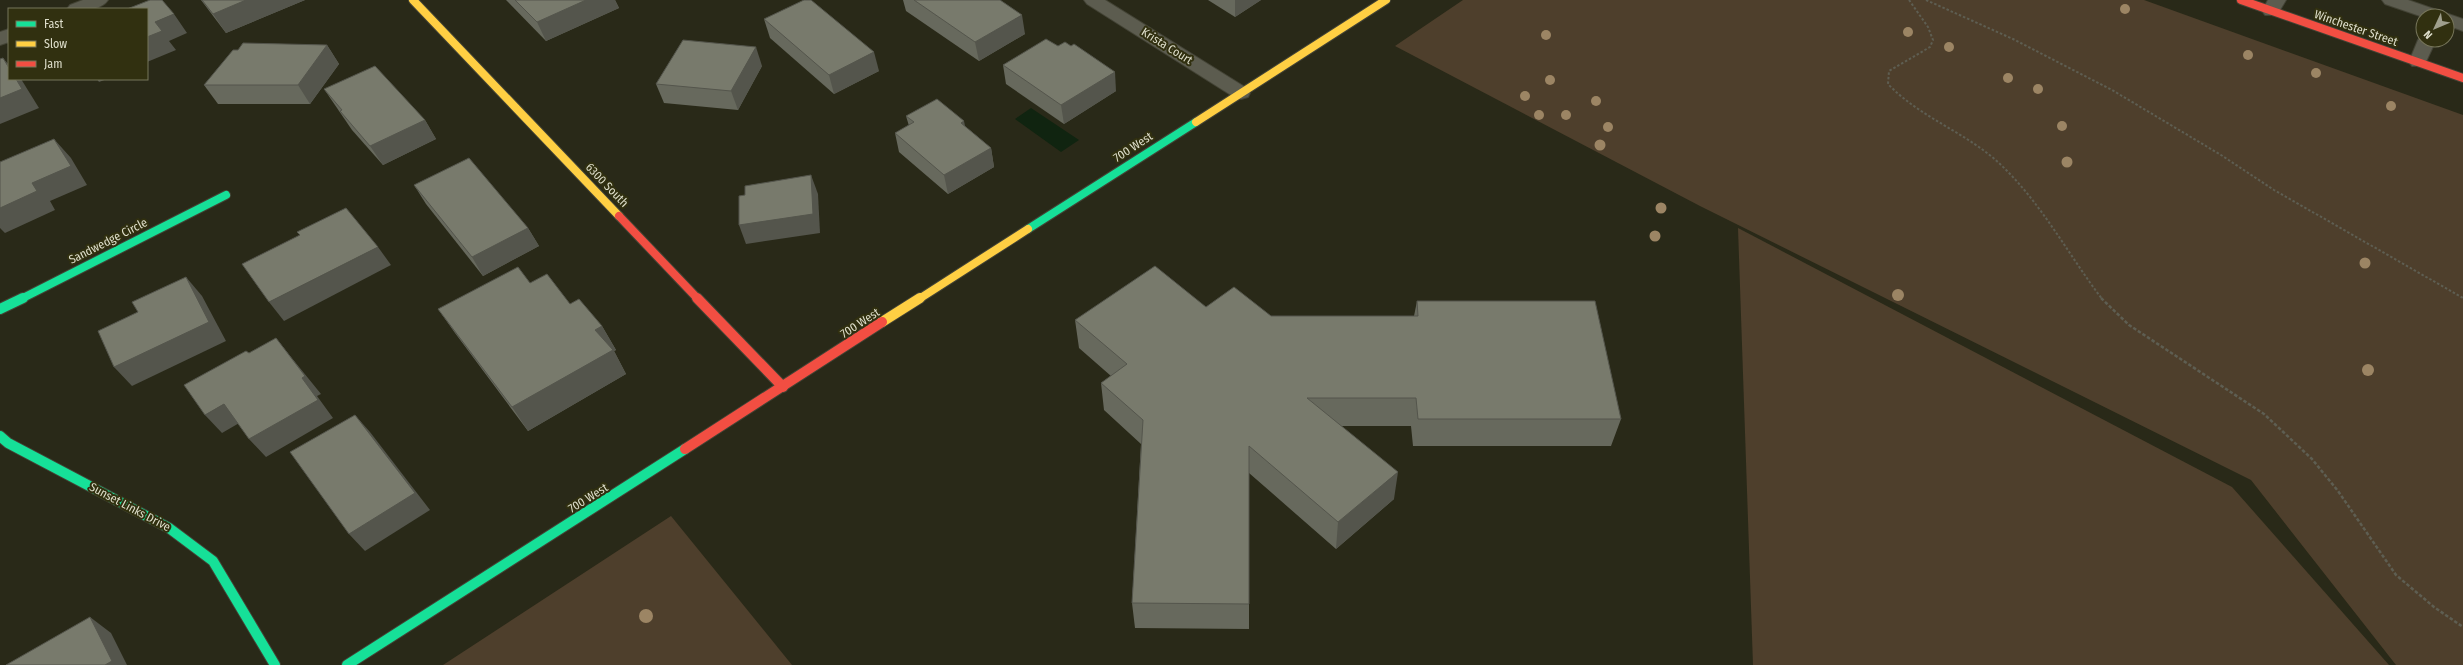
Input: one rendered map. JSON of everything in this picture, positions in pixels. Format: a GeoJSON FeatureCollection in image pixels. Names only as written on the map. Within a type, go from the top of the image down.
{"type":"FeatureCollection","features":[{"type":"Feature","properties":{"kind":"main road","name":"6300 South"},"geometry":{"type":"LineString","coordinates":[[413,0],[783,387]]}},
{"type":"Feature","properties":{"kind":"main road","name":"700 West"},"geometry":{"type":"LineString","coordinates":[[347,665],[1386,0]]}},
{"type":"Feature","properties":{"kind":"main road","name":"Winchester Street"},"geometry":{"type":"LineString","coordinates":[[2241,0],[2274,5],[2418,62],[2463,78]]}},
{"type":"Feature","properties":{"kind":"main road","name":"Sandwedge Circle"},"geometry":{"type":"LineString","coordinates":[[0,309],[226,195]]}},
{"type":"Feature","properties":{"kind":"main road","name":"Sunset Links Drive"},"geometry":{"type":"LineString","coordinates":[[0,436],[8,443],[169,528],[213,561],[240,603],[275,665]]}},
{"type":"Feature","properties":{"kind":"street"},"geometry":{"type":"LineString","coordinates":[[79,8],[99,0]]}},
{"type":"Feature","properties":{"kind":"street","name":"Krista Court"},"geometry":{"type":"LineString","coordinates":[[1093,0],[1241,93]]}},
{"type":"Feature","properties":{"kind":"street"},"geometry":{"type":"LineString","coordinates":[[2391,0],[2415,8]]}},
{"type":"Feature","properties":{"kind":"street"},"geometry":{"type":"LineString","coordinates":[[2418,62],[2424,48]]}},
{"type":"Feature","properties":{"kind":"path"},"geometry":{"type":"LineString","coordinates":[[1909,0],[1928,27],[1933,40],[1930,47],[1889,71],[1888,84],[1900,97],[1970,142],[2000,165],[2049,220],[2082,273],[2102,299],[2130,325],[2264,414],[2312,459],[2338,491],[2396,575],[2434,607],[2463,627]]}},
{"type":"Feature","properties":{"kind":"path"},"geometry":{"type":"LineString","coordinates":[[1926,0],[1985,26],[2112,90],[2221,155],[2274,190],[2463,298]]}},
{"type":"Feature","properties":{"kind":"shaded area"},"geometry":{"type":"Polygon","coordinates":[[[1463,0],[2144,0],[2463,115],[2463,665],[2396,665],[2251,480],[1700,206],[1395,46],[1463,0]]]}},
{"type":"Feature","properties":{"kind":"shaded area"},"geometry":{"type":"Polygon","coordinates":[[[1031,108],[1079,140],[1061,152],[1015,119],[1031,108]]]}},
{"type":"Feature","properties":{"kind":"shaded area"},"geometry":{"type":"Polygon","coordinates":[[[1738,228],[2232,487],[2389,665],[1753,665],[1738,228]]]}},
{"type":"Feature","properties":{"kind":"shaded area"},"geometry":{"type":"Polygon","coordinates":[[[671,516],[792,665],[443,665],[671,516]]]}},
{"type":"Feature","properties":{"kind":"building"},"geometry":{"type":"Polygon","coordinates":[[[150,0],[162,0],[174,14],[155,22],[162,31],[148,37],[148,8],[130,8],[150,0]]]}},
{"type":"Feature","properties":{"kind":"building"},"geometry":{"type":"Polygon","coordinates":[[[202,0],[246,0],[213,14],[202,0]]]}},
{"type":"Feature","properties":{"kind":"building"},"geometry":{"type":"Polygon","coordinates":[[[515,0],[586,0],[537,22],[515,0]]]}},
{"type":"Feature","properties":{"kind":"building"},"geometry":{"type":"Polygon","coordinates":[[[804,0],[811,0],[874,52],[829,75],[764,19],[804,0]]]}},
{"type":"Feature","properties":{"kind":"building"},"geometry":{"type":"Polygon","coordinates":[[[914,0],[1000,0],[1022,15],[975,42],[914,0]]]}},
{"type":"Feature","properties":{"kind":"building"},"geometry":{"type":"Polygon","coordinates":[[[1046,39],[1058,46],[1065,42],[1071,46],[1074,44],[1115,72],[1061,105],[1003,65],[1046,39]]]}},
{"type":"Feature","properties":{"kind":"building"},"geometry":{"type":"Polygon","coordinates":[[[683,40],[756,47],[731,91],[656,84],[683,40]]]}},
{"type":"Feature","properties":{"kind":"building"},"geometry":{"type":"Polygon","coordinates":[[[243,43],[327,45],[298,85],[204,85],[233,50],[238,50],[243,43]]]}},
{"type":"Feature","properties":{"kind":"building"},"geometry":{"type":"Polygon","coordinates":[[[3,58],[8,66],[8,80],[17,80],[22,89],[0,98],[0,59],[3,58]]]}},
{"type":"Feature","properties":{"kind":"building"},"geometry":{"type":"Polygon","coordinates":[[[375,66],[425,120],[370,146],[340,111],[342,110],[324,89],[375,66]]]}},
{"type":"Feature","properties":{"kind":"building"},"geometry":{"type":"Polygon","coordinates":[[[937,99],[964,121],[961,123],[991,148],[944,175],[895,133],[914,122],[906,116],[937,99]]]}},
{"type":"Feature","properties":{"kind":"building"},"geometry":{"type":"Polygon","coordinates":[[[54,139],[71,166],[32,183],[37,191],[0,208],[0,162],[54,139]]]}},
{"type":"Feature","properties":{"kind":"building"},"geometry":{"type":"Polygon","coordinates":[[[469,158],[528,228],[472,257],[414,185],[469,158]]]}},
{"type":"Feature","properties":{"kind":"building"},"geometry":{"type":"Polygon","coordinates":[[[811,175],[813,214],[739,225],[739,196],[745,195],[745,186],[811,175]]]}},
{"type":"Feature","properties":{"kind":"building"},"geometry":{"type":"Polygon","coordinates":[[[346,208],[378,247],[269,302],[242,264],[300,235],[297,232],[346,208]]]}},
{"type":"Feature","properties":{"kind":"building"},"geometry":{"type":"Polygon","coordinates":[[[1155,266],[1206,307],[1234,287],[1271,316],[1418,316],[1417,301],[1595,301],[1621,419],[1418,419],[1416,398],[1307,398],[1398,472],[1338,522],[1249,446],[1249,604],[1132,603],[1143,420],[1101,383],[1127,364],[1075,320],[1155,266]]]}},
{"type":"Feature","properties":{"kind":"building"},"geometry":{"type":"Polygon","coordinates":[[[518,267],[530,283],[547,274],[570,304],[579,299],[602,326],[595,330],[613,350],[512,407],[438,309],[518,267]]]}},
{"type":"Feature","properties":{"kind":"building"},"geometry":{"type":"Polygon","coordinates":[[[186,277],[209,322],[114,367],[98,331],[138,312],[132,302],[186,277]]]}},
{"type":"Feature","properties":{"kind":"building"},"geometry":{"type":"Polygon","coordinates":[[[276,338],[305,376],[302,378],[318,400],[249,439],[224,404],[205,415],[184,385],[246,351],[249,353],[276,338]]]}},
{"type":"Feature","properties":{"kind":"building"},"geometry":{"type":"Polygon","coordinates":[[[355,415],[415,493],[349,534],[290,452],[355,415]]]}},
{"type":"Feature","properties":{"kind":"building"},"geometry":{"type":"Polygon","coordinates":[[[90,617],[112,661],[105,665],[6,665],[90,617]]]}},
{"type":"Feature","properties":{"kind":"traffic: fast"},"geometry":{"type":"LineString","coordinates":[[1028,229],[1196,122]]}},
{"type":"Feature","properties":{"kind":"traffic: fast"},"geometry":{"type":"LineString","coordinates":[[0,309],[226,195]]}},
{"type":"Feature","properties":{"kind":"traffic: fast"},"geometry":{"type":"LineString","coordinates":[[0,436],[8,443],[169,528],[213,561],[275,665]]}},
{"type":"Feature","properties":{"kind":"traffic: fast"},"geometry":{"type":"LineString","coordinates":[[347,665],[685,449]]}},
{"type":"Feature","properties":{"kind":"traffic: slow"},"geometry":{"type":"LineString","coordinates":[[413,0],[619,216]]}},
{"type":"Feature","properties":{"kind":"traffic: slow"},"geometry":{"type":"LineString","coordinates":[[1196,122],[1386,0]]}},
{"type":"Feature","properties":{"kind":"traffic: slow"},"geometry":{"type":"LineString","coordinates":[[882,322],[1028,229]]}},
{"type":"Feature","properties":{"kind":"traffic: jam"},"geometry":{"type":"LineString","coordinates":[[2241,0],[2463,78]]}},
{"type":"Feature","properties":{"kind":"traffic: jam"},"geometry":{"type":"LineString","coordinates":[[619,216],[783,387]]}},
{"type":"Feature","properties":{"kind":"traffic: jam"},"geometry":{"type":"LineString","coordinates":[[685,449],[882,322]]}}]}
